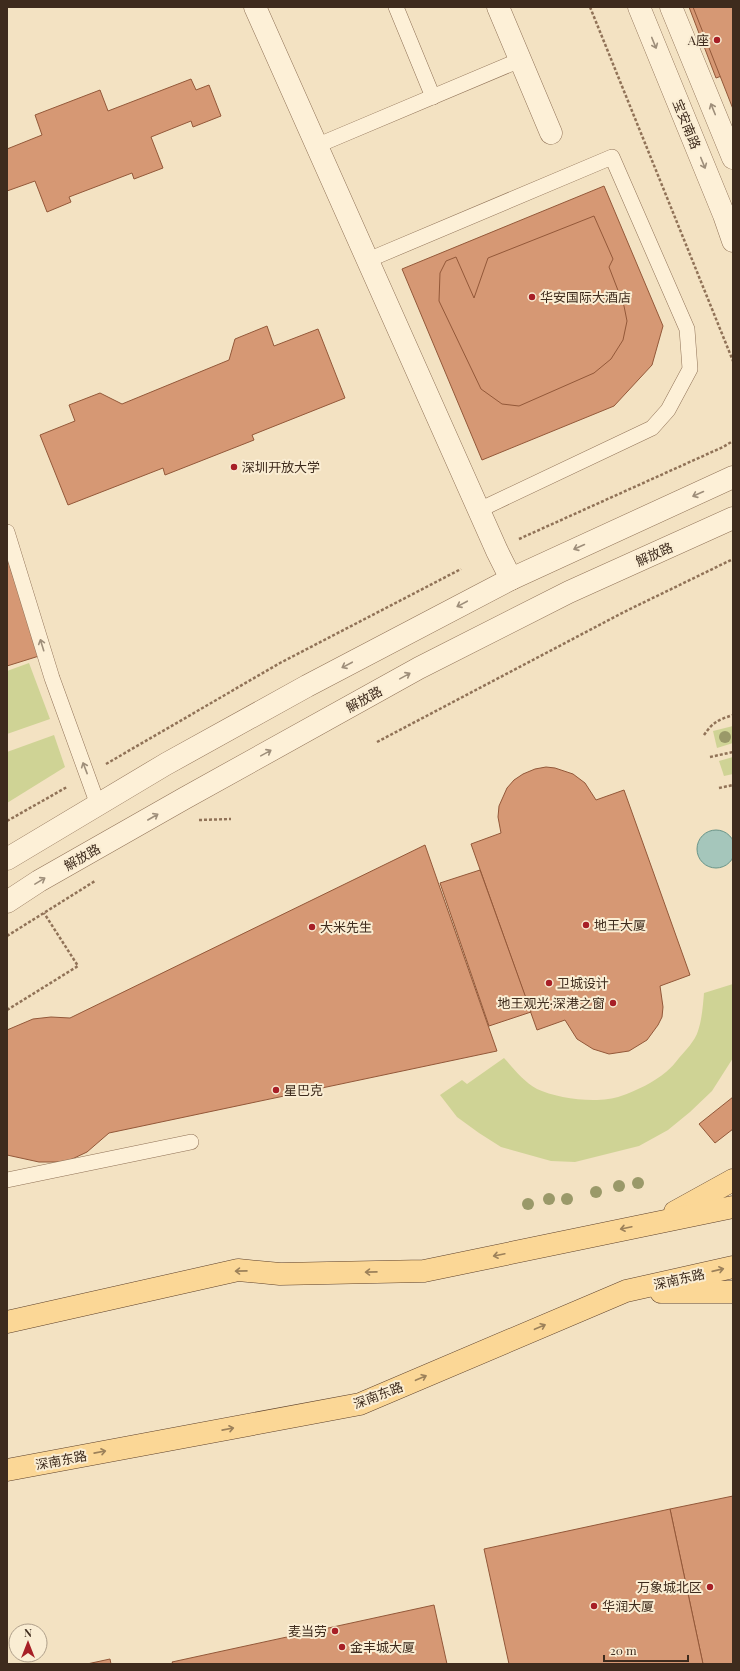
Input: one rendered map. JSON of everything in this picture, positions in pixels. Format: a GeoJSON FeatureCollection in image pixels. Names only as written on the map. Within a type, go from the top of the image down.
{"type":"FeatureCollection","features":[{"type":"Feature","properties":{"kind":"main road"},"geometry":{"type":"LineString","coordinates":[[657,1222],[733,1180]]}},
{"type":"Feature","properties":{"kind":"main road"},"geometry":{"type":"LineString","coordinates":[[7,1322],[238,1270],[280,1274],[424,1271],[733,1207]]}},
{"type":"Feature","properties":{"kind":"main road","name":"深南东路"},"geometry":{"type":"LineString","coordinates":[[7,1470],[360,1404],[626,1291],[733,1267]]}},
{"type":"Feature","properties":{"kind":"main road"},"geometry":{"type":"LineString","coordinates":[[626,1291],[733,1292]]}},
{"type":"Feature","properties":{"kind":"street"},"geometry":{"type":"LineString","coordinates":[[255,7],[510,579]]}},
{"type":"Feature","properties":{"kind":"street"},"geometry":{"type":"LineString","coordinates":[[498,7],[551,133]]}},
{"type":"Feature","properties":{"kind":"street","name":"宝安南路"},"geometry":{"type":"LineString","coordinates":[[639,7],[724,215],[733,241]]}},
{"type":"Feature","properties":{"kind":"street"},"geometry":{"type":"LineString","coordinates":[[671,7],[733,158]]}},
{"type":"Feature","properties":{"kind":"street"},"geometry":{"type":"LineString","coordinates":[[7,859],[166,764],[307,686],[510,579],[733,477]]}},
{"type":"Feature","properties":{"kind":"street","name":"解放路"},"geometry":{"type":"LineString","coordinates":[[7,902],[39,881],[419,668],[569,592],[733,518]]}},
{"type":"Feature","properties":{"kind":"lane"},"geometry":{"type":"LineString","coordinates":[[396,7],[433,97]]}},
{"type":"Feature","properties":{"kind":"lane"},"geometry":{"type":"LineString","coordinates":[[316,146],[520,60]]}},
{"type":"Feature","properties":{"kind":"lane"},"geometry":{"type":"LineString","coordinates":[[368,260],[612,157],[687,329],[690,368],[668,410],[652,428],[479,510]]}},
{"type":"Feature","properties":{"kind":"lane"},"geometry":{"type":"LineString","coordinates":[[7,532],[52,678],[98,805]]}},
{"type":"Feature","properties":{"kind":"lane"},"geometry":{"type":"LineString","coordinates":[[7,1180],[192,1142]]}},
{"type":"Feature","properties":{"kind":"path"},"geometry":{"type":"LineString","coordinates":[[590,7],[733,361]]}},
{"type":"Feature","properties":{"kind":"path"},"geometry":{"type":"LineString","coordinates":[[517,540],[733,441]]}},
{"type":"Feature","properties":{"kind":"path"},"geometry":{"type":"LineString","coordinates":[[377,742],[624,612],[733,559]]}},
{"type":"Feature","properties":{"kind":"path"},"geometry":{"type":"LineString","coordinates":[[151,738],[280,663],[461,569]]}},
{"type":"Feature","properties":{"kind":"path"},"geometry":{"type":"LineString","coordinates":[[704,735],[711,725],[720,719],[733,715]]}},
{"type":"Feature","properties":{"kind":"path"},"geometry":{"type":"LineString","coordinates":[[710,757],[733,752]]}},
{"type":"Feature","properties":{"kind":"path"},"geometry":{"type":"LineString","coordinates":[[719,788],[733,785]]}},
{"type":"Feature","properties":{"kind":"path"},"geometry":{"type":"LineString","coordinates":[[198,820],[231,819]]}},
{"type":"Feature","properties":{"kind":"path"},"geometry":{"type":"LineString","coordinates":[[7,936],[98,879]]}},
{"type":"Feature","properties":{"kind":"path"},"geometry":{"type":"LineString","coordinates":[[7,1010],[78,966],[44,913]]}},
{"type":"Feature","properties":{"kind":"green space"},"geometry":{"type":"Polygon","coordinates":[[[29,663],[50,719],[7,734],[7,671],[29,663]]]}},
{"type":"Feature","properties":{"kind":"green space"},"geometry":{"type":"Polygon","coordinates":[[[733,726],[733,743],[717,748],[713,731],[733,726]]]}},
{"type":"Feature","properties":{"kind":"green space"},"geometry":{"type":"Polygon","coordinates":[[[54,735],[65,767],[7,803],[7,752],[54,735]]]}},
{"type":"Feature","properties":{"kind":"green space"},"geometry":{"type":"Polygon","coordinates":[[[733,757],[733,774],[724,776],[719,761],[733,757]]]}},
{"type":"Feature","properties":{"kind":"green space"},"geometry":{"type":"Polygon","coordinates":[[[733,984],[733,1058],[712,1091],[690,1112],[668,1130],[639,1146],[575,1162],[551,1161],[501,1147],[457,1117],[440,1095],[462,1080],[467,1084],[504,1058],[528,1083],[537,1089],[556,1095],[567,1098],[602,1100],[627,1094],[645,1086],[661,1076],[690,1046],[697,1035],[704,993],[733,984]]]}},
{"type":"Feature","properties":{"kind":"water"},"geometry":{"type":"Polygon","coordinates":[[[712,830],[720,830],[727,833],[732,838],[735,849],[732,860],[727,865],[720,868],[712,868],[705,865],[700,860],[697,853],[697,845],[700,838],[705,833],[712,830]]]}},
{"type":"Feature","properties":{"kind":"building","name":"A座"},"geometry":{"type":"Polygon","coordinates":[[[689,7],[733,7],[733,72],[716,78],[689,7]]]}},
{"type":"Feature","properties":{"kind":"building","name":"A座"},"geometry":{"type":"Polygon","coordinates":[[[693,7],[733,7],[733,109],[693,7]]]}},
{"type":"Feature","properties":{"kind":"building"},"geometry":{"type":"Polygon","coordinates":[[[191,79],[196,90],[209,85],[221,116],[193,127],[191,121],[151,137],[163,168],[134,179],[132,173],[69,197],[71,202],[47,212],[35,181],[7,191],[7,149],[42,135],[35,115],[100,90],[108,111],[191,79]]]}},
{"type":"Feature","properties":{"kind":"building","name":"华安国际大酒店"},"geometry":{"type":"Polygon","coordinates":[[[604,186],[663,326],[652,365],[614,406],[482,460],[402,269],[604,186]]]}},
{"type":"Feature","properties":{"kind":"building"},"geometry":{"type":"Polygon","coordinates":[[[594,216],[613,259],[609,267],[624,306],[627,321],[623,340],[611,359],[594,373],[519,406],[502,404],[481,389],[439,301],[440,273],[446,261],[456,257],[474,298],[488,258],[594,216]]]}},
{"type":"Feature","properties":{"kind":"building"},"geometry":{"type":"Polygon","coordinates":[[[267,326],[274,346],[318,329],[345,398],[252,435],[254,440],[165,475],[163,468],[68,505],[40,435],[75,421],[69,405],[100,393],[122,404],[229,360],[235,339],[267,326]]]}},
{"type":"Feature","properties":{"kind":"building"},"geometry":{"type":"Polygon","coordinates":[[[7,557],[39,656],[7,666],[7,557]]]}},
{"type":"Feature","properties":{"kind":"building","name":"地王大厦"},"geometry":{"type":"Polygon","coordinates":[[[546,767],[555,768],[573,774],[585,783],[596,800],[624,790],[690,975],[660,986],[663,1007],[662,1017],[647,1040],[629,1051],[609,1054],[593,1049],[577,1039],[565,1020],[537,1030],[471,844],[501,833],[498,817],[499,806],[507,788],[514,780],[535,769],[546,767]]]}},
{"type":"Feature","properties":{"kind":"building"},"geometry":{"type":"Polygon","coordinates":[[[425,845],[497,1051],[109,1133],[87,1152],[70,1160],[60,1162],[39,1162],[7,1155],[7,1030],[33,1019],[51,1017],[70,1018],[425,845]]]}},
{"type":"Feature","properties":{"kind":"building"},"geometry":{"type":"Polygon","coordinates":[[[480,870],[531,1012],[489,1026],[440,883],[480,870]]]}},
{"type":"Feature","properties":{"kind":"building"},"geometry":{"type":"Polygon","coordinates":[[[733,1097],[733,1129],[715,1143],[699,1124],[733,1097]]]}},
{"type":"Feature","properties":{"kind":"building","name":"万象城北区"},"geometry":{"type":"Polygon","coordinates":[[[733,1496],[733,1664],[703,1664],[670,1509],[733,1496]]]}},
{"type":"Feature","properties":{"kind":"building","name":"华润大厦"},"geometry":{"type":"Polygon","coordinates":[[[670,1509],[703,1664],[509,1664],[484,1549],[670,1509]]]}},
{"type":"Feature","properties":{"kind":"building","name":"金丰城大厦"},"geometry":{"type":"Polygon","coordinates":[[[434,1605],[447,1664],[173,1664],[172,1662],[434,1605]]]}},
{"type":"Feature","properties":{"kind":"building"},"geometry":{"type":"Polygon","coordinates":[[[110,1659],[111,1664],[87,1664],[110,1659]]]}},
{"type":"Feature","properties":{"kind":"place","name":"A座"},"geometry":{"type":"Point","coordinates":[717,40]}},
{"type":"Feature","properties":{"kind":"place","name":"华安国际大酒店"},"geometry":{"type":"Point","coordinates":[532,297]}},
{"type":"Feature","properties":{"kind":"place","name":"深圳开放大学"},"geometry":{"type":"Point","coordinates":[234,467]}},
{"type":"Feature","properties":{"kind":"place","name":"地王大厦"},"geometry":{"type":"Point","coordinates":[586,925]}},
{"type":"Feature","properties":{"kind":"place","name":"大米先生"},"geometry":{"type":"Point","coordinates":[312,927]}},
{"type":"Feature","properties":{"kind":"place","name":"卫城设计"},"geometry":{"type":"Point","coordinates":[549,983]}},
{"type":"Feature","properties":{"kind":"place","name":"地王观光·深港之窗"},"geometry":{"type":"Point","coordinates":[613,1003]}},
{"type":"Feature","properties":{"kind":"place","name":"星巴克"},"geometry":{"type":"Point","coordinates":[276,1090]}},
{"type":"Feature","properties":{"kind":"place","name":"万象城北区"},"geometry":{"type":"Point","coordinates":[710,1587]}},
{"type":"Feature","properties":{"kind":"place","name":"华润大厦"},"geometry":{"type":"Point","coordinates":[594,1606]}},
{"type":"Feature","properties":{"kind":"place","name":"麦当劳"},"geometry":{"type":"Point","coordinates":[335,1631]}},
{"type":"Feature","properties":{"kind":"place","name":"金丰城大厦"},"geometry":{"type":"Point","coordinates":[342,1647]}}]}
